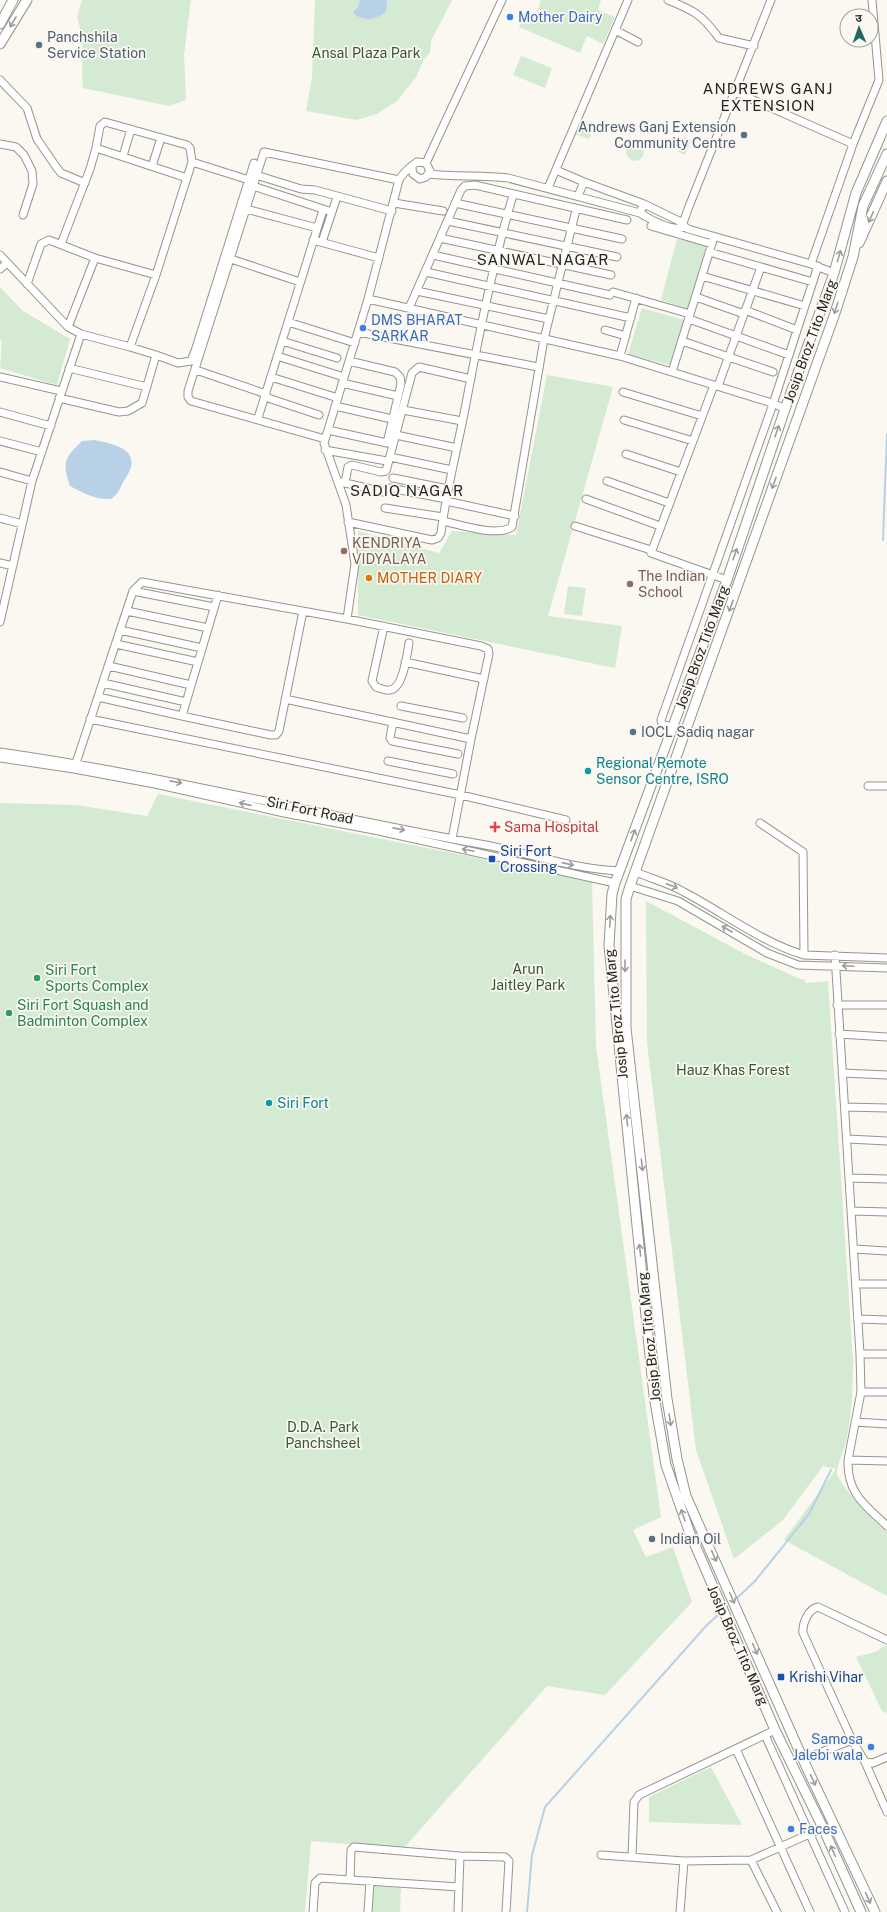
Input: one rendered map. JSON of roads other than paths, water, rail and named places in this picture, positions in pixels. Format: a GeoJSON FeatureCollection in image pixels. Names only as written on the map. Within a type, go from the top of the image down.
{"type":"FeatureCollection","features":[{"type":"Feature","properties":{"kind":"main road"},"geometry":{"type":"LineString","coordinates":[[0,24],[13,0]]}},
{"type":"Feature","properties":{"kind":"main road"},"geometry":{"type":"LineString","coordinates":[[0,44],[27,0]]}},
{"type":"Feature","properties":{"kind":"main road","name":"Josip Broz Tito Marg"},"geometry":{"type":"LineString","coordinates":[[861,1912],[823,1828],[775,1730],[689,1532],[666,1466],[654,1396],[609,937],[612,894],[615,883],[727,580],[785,409],[834,272],[856,192],[885,132],[887,121]]}},
{"type":"Feature","properties":{"kind":"main road","name":"Josip Broz Tito Marg"},"geometry":{"type":"LineString","coordinates":[[875,1912],[804,1759],[686,1496],[677,1459],[667,1399],[626,1028],[625,938],[626,899],[630,886],[826,338],[853,258],[863,206],[887,154]]}},
{"type":"Feature","properties":{"kind":"main road"},"geometry":{"type":"LineString","coordinates":[[853,258],[887,182]]}},
{"type":"Feature","properties":{"kind":"main road"},"geometry":{"type":"LineString","coordinates":[[609,937],[612,945],[617,947],[622,944],[625,938]]}},
{"type":"Feature","properties":{"kind":"street"},"geometry":{"type":"LineString","coordinates":[[426,163],[502,0]]}},
{"type":"Feature","properties":{"kind":"street"},"geometry":{"type":"LineString","coordinates":[[684,225],[771,0]]}},
{"type":"Feature","properties":{"kind":"street"},"geometry":{"type":"LineString","coordinates":[[672,727],[662,724],[661,720],[773,404],[805,306],[812,282],[814,265],[853,144],[879,80],[872,0]]}},
{"type":"Feature","properties":{"kind":"street"},"geometry":{"type":"LineString","coordinates":[[548,188],[615,30],[625,1]]}},
{"type":"Feature","properties":{"kind":"street"},"geometry":{"type":"LineString","coordinates":[[673,1],[698,14],[706,21],[719,38],[754,46]]}},
{"type":"Feature","properties":{"kind":"street"},"geometry":{"type":"LineString","coordinates":[[615,30],[638,42]]}},
{"type":"Feature","properties":{"kind":"street"},"geometry":{"type":"LineString","coordinates":[[0,80],[27,108],[37,139],[57,168],[64,174],[85,183]]}},
{"type":"Feature","properties":{"kind":"street"},"geometry":{"type":"LineString","coordinates":[[735,92],[853,144]]}},
{"type":"Feature","properties":{"kind":"street"},"geometry":{"type":"LineString","coordinates":[[61,244],[85,183],[102,123],[112,123],[187,145],[190,148],[192,162],[156,275],[130,347]]}},
{"type":"Feature","properties":{"kind":"street"},"geometry":{"type":"LineString","coordinates":[[123,156],[131,129]]}},
{"type":"Feature","properties":{"kind":"street"},"geometry":{"type":"LineString","coordinates":[[152,166],[161,138]]}},
{"type":"Feature","properties":{"kind":"street"},"geometry":{"type":"LineString","coordinates":[[0,144],[16,147],[24,154],[32,171],[33,184],[23,215]]}},
{"type":"Feature","properties":{"kind":"street"},"geometry":{"type":"LineString","coordinates":[[96,148],[187,178]]}},
{"type":"Feature","properties":{"kind":"street"},"geometry":{"type":"LineString","coordinates":[[325,439],[258,418],[191,400],[188,397],[188,391],[196,370],[264,152],[399,180]]}},
{"type":"Feature","properties":{"kind":"street"},"geometry":{"type":"LineString","coordinates":[[192,162],[249,180]]}},
{"type":"Feature","properties":{"kind":"street"},"geometry":{"type":"LineString","coordinates":[[347,619],[355,564],[341,482],[325,450],[324,443],[368,299],[399,180],[405,171],[412,168],[417,162],[426,163]]}},
{"type":"Feature","properties":{"kind":"street"},"geometry":{"type":"LineString","coordinates":[[0,255],[68,327],[81,334],[130,347],[178,363],[191,361],[196,351],[254,163]]}},
{"type":"Feature","properties":{"kind":"street"},"geometry":{"type":"LineString","coordinates":[[426,163],[429,167],[429,174]]}},
{"type":"Feature","properties":{"kind":"street"},"geometry":{"type":"LineString","coordinates":[[412,168],[413,174],[420,179],[429,174],[508,178],[640,214],[653,221],[673,228],[684,225]]}},
{"type":"Feature","properties":{"kind":"street"},"geometry":{"type":"LineString","coordinates":[[556,170],[644,204],[684,225],[688,229],[713,240]]}},
{"type":"Feature","properties":{"kind":"street"},"geometry":{"type":"LineString","coordinates":[[256,175],[301,189],[315,190],[392,211]]}},
{"type":"Feature","properties":{"kind":"street"},"geometry":{"type":"LineString","coordinates":[[578,196],[584,182]]}},
{"type":"Feature","properties":{"kind":"street"},"geometry":{"type":"LineString","coordinates":[[408,308],[426,272],[461,190],[465,186],[475,185],[576,210],[627,220]]}},
{"type":"Feature","properties":{"kind":"street"},"geometry":{"type":"LineString","coordinates":[[253,186],[322,210],[332,212]]}},
{"type":"Feature","properties":{"kind":"street"},"geometry":{"type":"LineString","coordinates":[[348,522],[432,540],[438,538],[441,533],[448,489],[458,448],[489,286],[497,250],[513,195]]}},
{"type":"Feature","properties":{"kind":"street"},"geometry":{"type":"LineString","coordinates":[[322,242],[337,197]]}},
{"type":"Feature","properties":{"kind":"street"},"geometry":{"type":"LineString","coordinates":[[394,203],[443,211]]}},
{"type":"Feature","properties":{"kind":"street"},"geometry":{"type":"LineString","coordinates":[[455,203],[622,239]]}},
{"type":"Feature","properties":{"kind":"street"},"geometry":{"type":"LineString","coordinates":[[640,214],[644,204]]}},
{"type":"Feature","properties":{"kind":"street"},"geometry":{"type":"LineString","coordinates":[[246,209],[317,228]]}},
{"type":"Feature","properties":{"kind":"street"},"geometry":{"type":"LineString","coordinates":[[258,418],[322,210]]}},
{"type":"Feature","properties":{"kind":"street"},"geometry":{"type":"LineString","coordinates":[[385,508],[496,531],[506,531],[512,527],[538,367],[576,210]]}},
{"type":"Feature","properties":{"kind":"street"},"geometry":{"type":"LineString","coordinates":[[448,221],[617,257]]}},
{"type":"Feature","properties":{"kind":"street"},"geometry":{"type":"LineString","coordinates":[[651,226],[814,265],[834,272]]}},
{"type":"Feature","properties":{"kind":"street"},"geometry":{"type":"LineString","coordinates":[[440,238],[611,275]]}},
{"type":"Feature","properties":{"kind":"street"},"geometry":{"type":"LineString","coordinates":[[27,284],[41,244],[49,240],[95,258],[156,275]]}},
{"type":"Feature","properties":{"kind":"street"},"geometry":{"type":"LineString","coordinates":[[313,240],[379,258]]}},
{"type":"Feature","properties":{"kind":"street"},"geometry":{"type":"LineString","coordinates":[[672,372],[713,240]]}},
{"type":"Feature","properties":{"kind":"street"},"geometry":{"type":"LineString","coordinates":[[709,252],[812,282]]}},
{"type":"Feature","properties":{"kind":"street"},"geometry":{"type":"LineString","coordinates":[[433,255],[636,298],[690,316],[736,336],[789,355]]}},
{"type":"Feature","properties":{"kind":"street"},"geometry":{"type":"LineString","coordinates":[[68,327],[95,258]]}},
{"type":"Feature","properties":{"kind":"street"},"geometry":{"type":"LineString","coordinates":[[231,259],[300,282]]}},
{"type":"Feature","properties":{"kind":"street"},"geometry":{"type":"LineString","coordinates":[[0,269],[7,263]]}},
{"type":"Feature","properties":{"kind":"street"},"geometry":{"type":"LineString","coordinates":[[727,580],[652,555],[651,550],[702,416],[728,357],[761,267]]}},
{"type":"Feature","properties":{"kind":"street"},"geometry":{"type":"LineString","coordinates":[[426,272],[631,318]]}},
{"type":"Feature","properties":{"kind":"street"},"geometry":{"type":"LineString","coordinates":[[702,276],[805,306]]}},
{"type":"Feature","properties":{"kind":"street"},"geometry":{"type":"LineString","coordinates":[[417,291],[549,319]]}},
{"type":"Feature","properties":{"kind":"street"},"geometry":{"type":"LineString","coordinates":[[696,297],[797,330]]}},
{"type":"Feature","properties":{"kind":"street"},"geometry":{"type":"LineString","coordinates":[[620,356],[636,298]]}},
{"type":"Feature","properties":{"kind":"street"},"geometry":{"type":"LineString","coordinates":[[368,299],[620,356],[785,409]]}},
{"type":"Feature","properties":{"kind":"street"},"geometry":{"type":"LineString","coordinates":[[288,322],[355,343]]}},
{"type":"Feature","properties":{"kind":"street"},"geometry":{"type":"LineString","coordinates":[[605,330],[626,336]]}},
{"type":"Feature","properties":{"kind":"street"},"geometry":{"type":"LineString","coordinates":[[358,332],[538,367]]}},
{"type":"Feature","properties":{"kind":"street"},"geometry":{"type":"LineString","coordinates":[[0,622],[2,607],[13,566],[32,480],[81,334]]}},
{"type":"Feature","properties":{"kind":"street"},"geometry":{"type":"LineString","coordinates":[[682,340],[773,372]]}},
{"type":"Feature","properties":{"kind":"street"},"geometry":{"type":"LineString","coordinates":[[282,341],[337,358]]}},
{"type":"Feature","properties":{"kind":"street"},"geometry":{"type":"LineString","coordinates":[[0,377],[119,412],[128,411],[142,403],[156,356]]}},
{"type":"Feature","properties":{"kind":"street"},"geometry":{"type":"LineString","coordinates":[[277,356],[343,380],[398,396]]}},
{"type":"Feature","properties":{"kind":"street"},"geometry":{"type":"LineString","coordinates":[[328,430],[386,443],[398,396],[400,384],[398,374],[349,361]]}},
{"type":"Feature","properties":{"kind":"street"},"geometry":{"type":"LineString","coordinates":[[69,368],[147,387]]}},
{"type":"Feature","properties":{"kind":"street"},"geometry":{"type":"LineString","coordinates":[[341,482],[348,467],[352,465],[381,472],[386,471],[412,373],[415,369],[419,368],[471,378]]}},
{"type":"Feature","properties":{"kind":"street"},"geometry":{"type":"LineString","coordinates":[[196,370],[320,415]]}},
{"type":"Feature","properties":{"kind":"street"},"geometry":{"type":"LineString","coordinates":[[271,378],[338,398]]}},
{"type":"Feature","properties":{"kind":"street"},"geometry":{"type":"LineString","coordinates":[[623,392],[702,416]]}},
{"type":"Feature","properties":{"kind":"street"},"geometry":{"type":"LineString","coordinates":[[335,406],[392,419]]}},
{"type":"Feature","properties":{"kind":"street"},"geometry":{"type":"LineString","coordinates":[[403,410],[462,421]]}},
{"type":"Feature","properties":{"kind":"street"},"geometry":{"type":"LineString","coordinates":[[0,412],[51,426]]}},
{"type":"Feature","properties":{"kind":"street"},"geometry":{"type":"LineString","coordinates":[[624,420],[693,441]]}},
{"type":"Feature","properties":{"kind":"street"},"geometry":{"type":"LineString","coordinates":[[396,435],[458,448]]}},
{"type":"Feature","properties":{"kind":"street"},"geometry":{"type":"LineString","coordinates":[[0,441],[42,452]]}},
{"type":"Feature","properties":{"kind":"street"},"geometry":{"type":"LineString","coordinates":[[325,450],[452,470]]}},
{"type":"Feature","properties":{"kind":"street"},"geometry":{"type":"LineString","coordinates":[[626,454],[681,472]]}},
{"type":"Feature","properties":{"kind":"street"},"geometry":{"type":"LineString","coordinates":[[0,472],[32,480]]}},
{"type":"Feature","properties":{"kind":"street"},"geometry":{"type":"LineString","coordinates":[[393,478],[448,489]]}},
{"type":"Feature","properties":{"kind":"street"},"geometry":{"type":"LineString","coordinates":[[607,480],[669,503]]}},
{"type":"Feature","properties":{"kind":"street"},"geometry":{"type":"LineString","coordinates":[[341,482],[446,500],[515,516]]}},
{"type":"Feature","properties":{"kind":"street"},"geometry":{"type":"LineString","coordinates":[[586,499],[660,526]]}},
{"type":"Feature","properties":{"kind":"street"},"geometry":{"type":"LineString","coordinates":[[0,518],[22,524]]}},
{"type":"Feature","properties":{"kind":"street"},"geometry":{"type":"LineString","coordinates":[[575,526],[651,550]]}},
{"type":"Feature","properties":{"kind":"street"},"geometry":{"type":"LineString","coordinates":[[0,563],[13,566]]}},
{"type":"Feature","properties":{"kind":"street"},"geometry":{"type":"LineString","coordinates":[[75,766],[133,591],[142,582],[384,626],[481,646],[488,649],[489,654],[452,840]]}},
{"type":"Feature","properties":{"kind":"street"},"geometry":{"type":"LineString","coordinates":[[133,591],[214,607]]}},
{"type":"Feature","properties":{"kind":"street"},"geometry":{"type":"LineString","coordinates":[[182,716],[218,595]]}},
{"type":"Feature","properties":{"kind":"street"},"geometry":{"type":"LineString","coordinates":[[126,611],[208,628]]}},
{"type":"Feature","properties":{"kind":"street"},"geometry":{"type":"LineString","coordinates":[[98,697],[276,735],[279,731],[302,611]]}},
{"type":"Feature","properties":{"kind":"street"},"geometry":{"type":"LineString","coordinates":[[384,626],[372,681],[376,687],[389,690],[395,689],[400,684],[409,643]]}},
{"type":"Feature","properties":{"kind":"street"},"geometry":{"type":"LineString","coordinates":[[120,630],[202,648]]}},
{"type":"Feature","properties":{"kind":"street"},"geometry":{"type":"LineString","coordinates":[[116,644],[198,662]]}},
{"type":"Feature","properties":{"kind":"street"},"geometry":{"type":"LineString","coordinates":[[405,662],[484,679]]}},
{"type":"Feature","properties":{"kind":"street"},"geometry":{"type":"LineString","coordinates":[[108,666],[191,685]]}},
{"type":"Feature","properties":{"kind":"street"},"geometry":{"type":"LineString","coordinates":[[103,683],[186,702]]}},
{"type":"Feature","properties":{"kind":"street"},"geometry":{"type":"LineString","coordinates":[[285,699],[471,739]]}},
{"type":"Feature","properties":{"kind":"street"},"geometry":{"type":"LineString","coordinates":[[401,706],[463,718]]}},
{"type":"Feature","properties":{"kind":"street"},"geometry":{"type":"LineString","coordinates":[[90,719],[461,795],[566,820]]}},
{"type":"Feature","properties":{"kind":"street"},"geometry":{"type":"LineString","coordinates":[[392,722],[390,738],[392,741],[458,754]]}},
{"type":"Feature","properties":{"kind":"street","name":"Siri Fort Road"},"geometry":{"type":"LineString","coordinates":[[0,752],[192,785],[452,840],[481,844],[598,870],[620,871]]}},
{"type":"Feature","properties":{"kind":"street","name":"Siri Fort Road"},"geometry":{"type":"LineString","coordinates":[[0,758],[75,766],[284,814],[381,832],[615,883]]}},
{"type":"Feature","properties":{"kind":"street"},"geometry":{"type":"LineString","coordinates":[[388,761],[453,774]]}},
{"type":"Feature","properties":{"kind":"street"},"geometry":{"type":"LineString","coordinates":[[868,786],[887,786]]}},
{"type":"Feature","properties":{"kind":"street"},"geometry":{"type":"LineString","coordinates":[[760,823],[803,852],[804,955]]}},
{"type":"Feature","properties":{"kind":"street"},"geometry":{"type":"LineString","coordinates":[[636,872],[683,891],[783,948],[804,955],[887,958]]}},
{"type":"Feature","properties":{"kind":"street"},"geometry":{"type":"LineString","coordinates":[[630,886],[678,901],[767,953],[798,965],[887,968]]}},
{"type":"Feature","properties":{"kind":"street"},"geometry":{"type":"LineString","coordinates":[[780,958],[783,948]]}},
{"type":"Feature","properties":{"kind":"street"},"geometry":{"type":"LineString","coordinates":[[835,955],[834,966],[848,1140],[861,1392],[847,1472],[851,1486],[860,1499],[887,1526]]}},
{"type":"Feature","properties":{"kind":"street"},"geometry":{"type":"LineString","coordinates":[[837,1005],[887,1005]]}},
{"type":"Feature","properties":{"kind":"street"},"geometry":{"type":"LineString","coordinates":[[839,1034],[887,1037]]}},
{"type":"Feature","properties":{"kind":"street"},"geometry":{"type":"LineString","coordinates":[[842,1073],[887,1074]]}},
{"type":"Feature","properties":{"kind":"street"},"geometry":{"type":"LineString","coordinates":[[845,1107],[887,1108]]}},
{"type":"Feature","properties":{"kind":"street"},"geometry":{"type":"LineString","coordinates":[[848,1140],[887,1141]]}},
{"type":"Feature","properties":{"kind":"street"},"geometry":{"type":"LineString","coordinates":[[850,1178],[887,1179]]}},
{"type":"Feature","properties":{"kind":"street"},"geometry":{"type":"LineString","coordinates":[[852,1211],[887,1212]]}},
{"type":"Feature","properties":{"kind":"street"},"geometry":{"type":"LineString","coordinates":[[854,1249],[887,1251]]}},
{"type":"Feature","properties":{"kind":"street"},"geometry":{"type":"LineString","coordinates":[[856,1284],[887,1284]]}},
{"type":"Feature","properties":{"kind":"street"},"geometry":{"type":"LineString","coordinates":[[858,1319],[887,1320]]}},
{"type":"Feature","properties":{"kind":"street"},"geometry":{"type":"LineString","coordinates":[[860,1354],[887,1354]]}},
{"type":"Feature","properties":{"kind":"street"},"geometry":{"type":"LineString","coordinates":[[861,1392],[887,1392]]}},
{"type":"Feature","properties":{"kind":"street"},"geometry":{"type":"LineString","coordinates":[[855,1422],[887,1424]]}},
{"type":"Feature","properties":{"kind":"street"},"geometry":{"type":"LineString","coordinates":[[848,1460],[887,1461]]}},
{"type":"Feature","properties":{"kind":"street"},"geometry":{"type":"LineString","coordinates":[[887,1640],[818,1608],[811,1611],[804,1625],[803,1633],[852,1740],[865,1762],[887,1812]]}},
{"type":"Feature","properties":{"kind":"street"},"geometry":{"type":"LineString","coordinates":[[632,1857],[636,1798],[775,1730]]}},
{"type":"Feature","properties":{"kind":"street"},"geometry":{"type":"LineString","coordinates":[[765,1735],[845,1912]]}},
{"type":"Feature","properties":{"kind":"street"},"geometry":{"type":"LineString","coordinates":[[804,1759],[852,1740]]}},
{"type":"Feature","properties":{"kind":"street"},"geometry":{"type":"LineString","coordinates":[[736,1748],[782,1847],[810,1912]]}},
{"type":"Feature","properties":{"kind":"street"},"geometry":{"type":"LineString","coordinates":[[865,1762],[873,1763],[887,1757]]}},
{"type":"Feature","properties":{"kind":"street"},"geometry":{"type":"LineString","coordinates":[[601,1855],[684,1861],[751,1860],[823,1828]]}},
{"type":"Feature","properties":{"kind":"street"},"geometry":{"type":"LineString","coordinates":[[350,1880],[351,1850],[354,1847],[460,1856],[505,1857],[508,1860],[506,1912]]}},
{"type":"Feature","properties":{"kind":"street"},"geometry":{"type":"LineString","coordinates":[[458,1912],[460,1856]]}},
{"type":"Feature","properties":{"kind":"street"},"geometry":{"type":"LineString","coordinates":[[751,1860],[777,1912]]}},
{"type":"Feature","properties":{"kind":"street"},"geometry":{"type":"LineString","coordinates":[[680,1912],[684,1861]]}},
{"type":"Feature","properties":{"kind":"street"},"geometry":{"type":"LineString","coordinates":[[313,1912],[317,1880],[320,1878],[459,1886]]}},
{"type":"Feature","properties":{"kind":"street"},"geometry":{"type":"LineString","coordinates":[[368,1912],[370,1881]]}},
{"type":"Feature","properties":{"kind":"water"},"geometry":{"type":"Polygon","coordinates":[[[360,0],[387,0],[386,12],[378,17],[370,19],[361,18],[353,13],[358,7],[360,0]]]}},
{"type":"Feature","properties":{"kind":"water"},"geometry":{"type":"Polygon","coordinates":[[[95,440],[120,447],[130,456],[132,462],[118,492],[111,499],[90,496],[70,486],[67,478],[66,461],[71,452],[82,441],[95,440]]]}},
{"type":"Feature","properties":{"kind":"waterway"},"geometry":{"type":"LineString","coordinates":[[883,540],[887,434]]}},
{"type":"Feature","properties":{"kind":"waterway"},"geometry":{"type":"LineString","coordinates":[[736,1599],[755,1581],[809,1514],[831,1470]]}},
{"type":"Feature","properties":{"kind":"waterway"},"geometry":{"type":"LineString","coordinates":[[527,1912],[532,1855],[545,1807],[706,1626],[720,1613]]}},
{"type":"Feature","properties":{"kind":"place","name":"Mother Dairy"},"geometry":{"type":"Point","coordinates":[510,17]}},
{"type":"Feature","properties":{"kind":"place","name":"Panchshila Service Station"},"geometry":{"type":"Point","coordinates":[39,45]}},
{"type":"Feature","properties":{"kind":"place","name":"Andrews Ganj Extension Community Centre"},"geometry":{"type":"Point","coordinates":[744,135]}},
{"type":"Feature","properties":{"kind":"place","name":"DMS BHARAT SARKAR"},"geometry":{"type":"Point","coordinates":[363,328]}},
{"type":"Feature","properties":{"kind":"place","name":"KENDRIYA VIDYALAYA"},"geometry":{"type":"Point","coordinates":[344,551]}},
{"type":"Feature","properties":{"kind":"place","name":"MOTHER DIARY"},"geometry":{"type":"Point","coordinates":[369,578]}},
{"type":"Feature","properties":{"kind":"place","name":"The Indian School"},"geometry":{"type":"Point","coordinates":[630,584]}},
{"type":"Feature","properties":{"kind":"place","name":"IOCL Sadiq nagar"},"geometry":{"type":"Point","coordinates":[633,732]}},
{"type":"Feature","properties":{"kind":"place","name":"Regional Remote Sensor Centre, ISRO"},"geometry":{"type":"Point","coordinates":[588,771]}},
{"type":"Feature","properties":{"kind":"place","name":"Sama Hospital"},"geometry":{"type":"Point","coordinates":[495,827]}},
{"type":"Feature","properties":{"kind":"place","name":"Siri Fort Crossing"},"geometry":{"type":"Point","coordinates":[492,859]}},
{"type":"Feature","properties":{"kind":"place","name":"Siri Fort Sports Complex"},"geometry":{"type":"Point","coordinates":[37,978]}},
{"type":"Feature","properties":{"kind":"place","name":"Siri Fort Squash and Badminton Complex"},"geometry":{"type":"Point","coordinates":[9,1013]}},
{"type":"Feature","properties":{"kind":"place","name":"Siri Fort"},"geometry":{"type":"Point","coordinates":[269,1103]}},
{"type":"Feature","properties":{"kind":"place","name":"Indian Oil"},"geometry":{"type":"Point","coordinates":[652,1539]}},
{"type":"Feature","properties":{"kind":"place","name":"Krishi Vihar"},"geometry":{"type":"Point","coordinates":[781,1677]}},
{"type":"Feature","properties":{"kind":"place","name":"Samosa Jalebi wala"},"geometry":{"type":"Point","coordinates":[871,1747]}},
{"type":"Feature","properties":{"kind":"place","name":"Faces"},"geometry":{"type":"Point","coordinates":[791,1829]}},
{"type":"Feature","properties":{"kind":"district","name":"ANDREWS GANJ EXTENSION"},"geometry":{"type":"Point","coordinates":[768,96]}},
{"type":"Feature","properties":{"kind":"district","name":"SANWAL NAGAR"},"geometry":{"type":"Point","coordinates":[543,259]}},
{"type":"Feature","properties":{"kind":"district","name":"SADIQ NAGAR"},"geometry":{"type":"Point","coordinates":[407,490]}},
{"type":"Feature","properties":{"kind":"park label","name":"Ansal Plaza Park"},"geometry":{"type":"Point","coordinates":[366,53]}},
{"type":"Feature","properties":{"kind":"park label","name":"Arun Jaitley Park"},"geometry":{"type":"Point","coordinates":[528,978]}},
{"type":"Feature","properties":{"kind":"park label","name":"Hauz Khas Forest"},"geometry":{"type":"Point","coordinates":[733,1070]}},
{"type":"Feature","properties":{"kind":"park label","name":"D.D.A. Park Panchsheel"},"geometry":{"type":"Point","coordinates":[323,1436]}}]}
